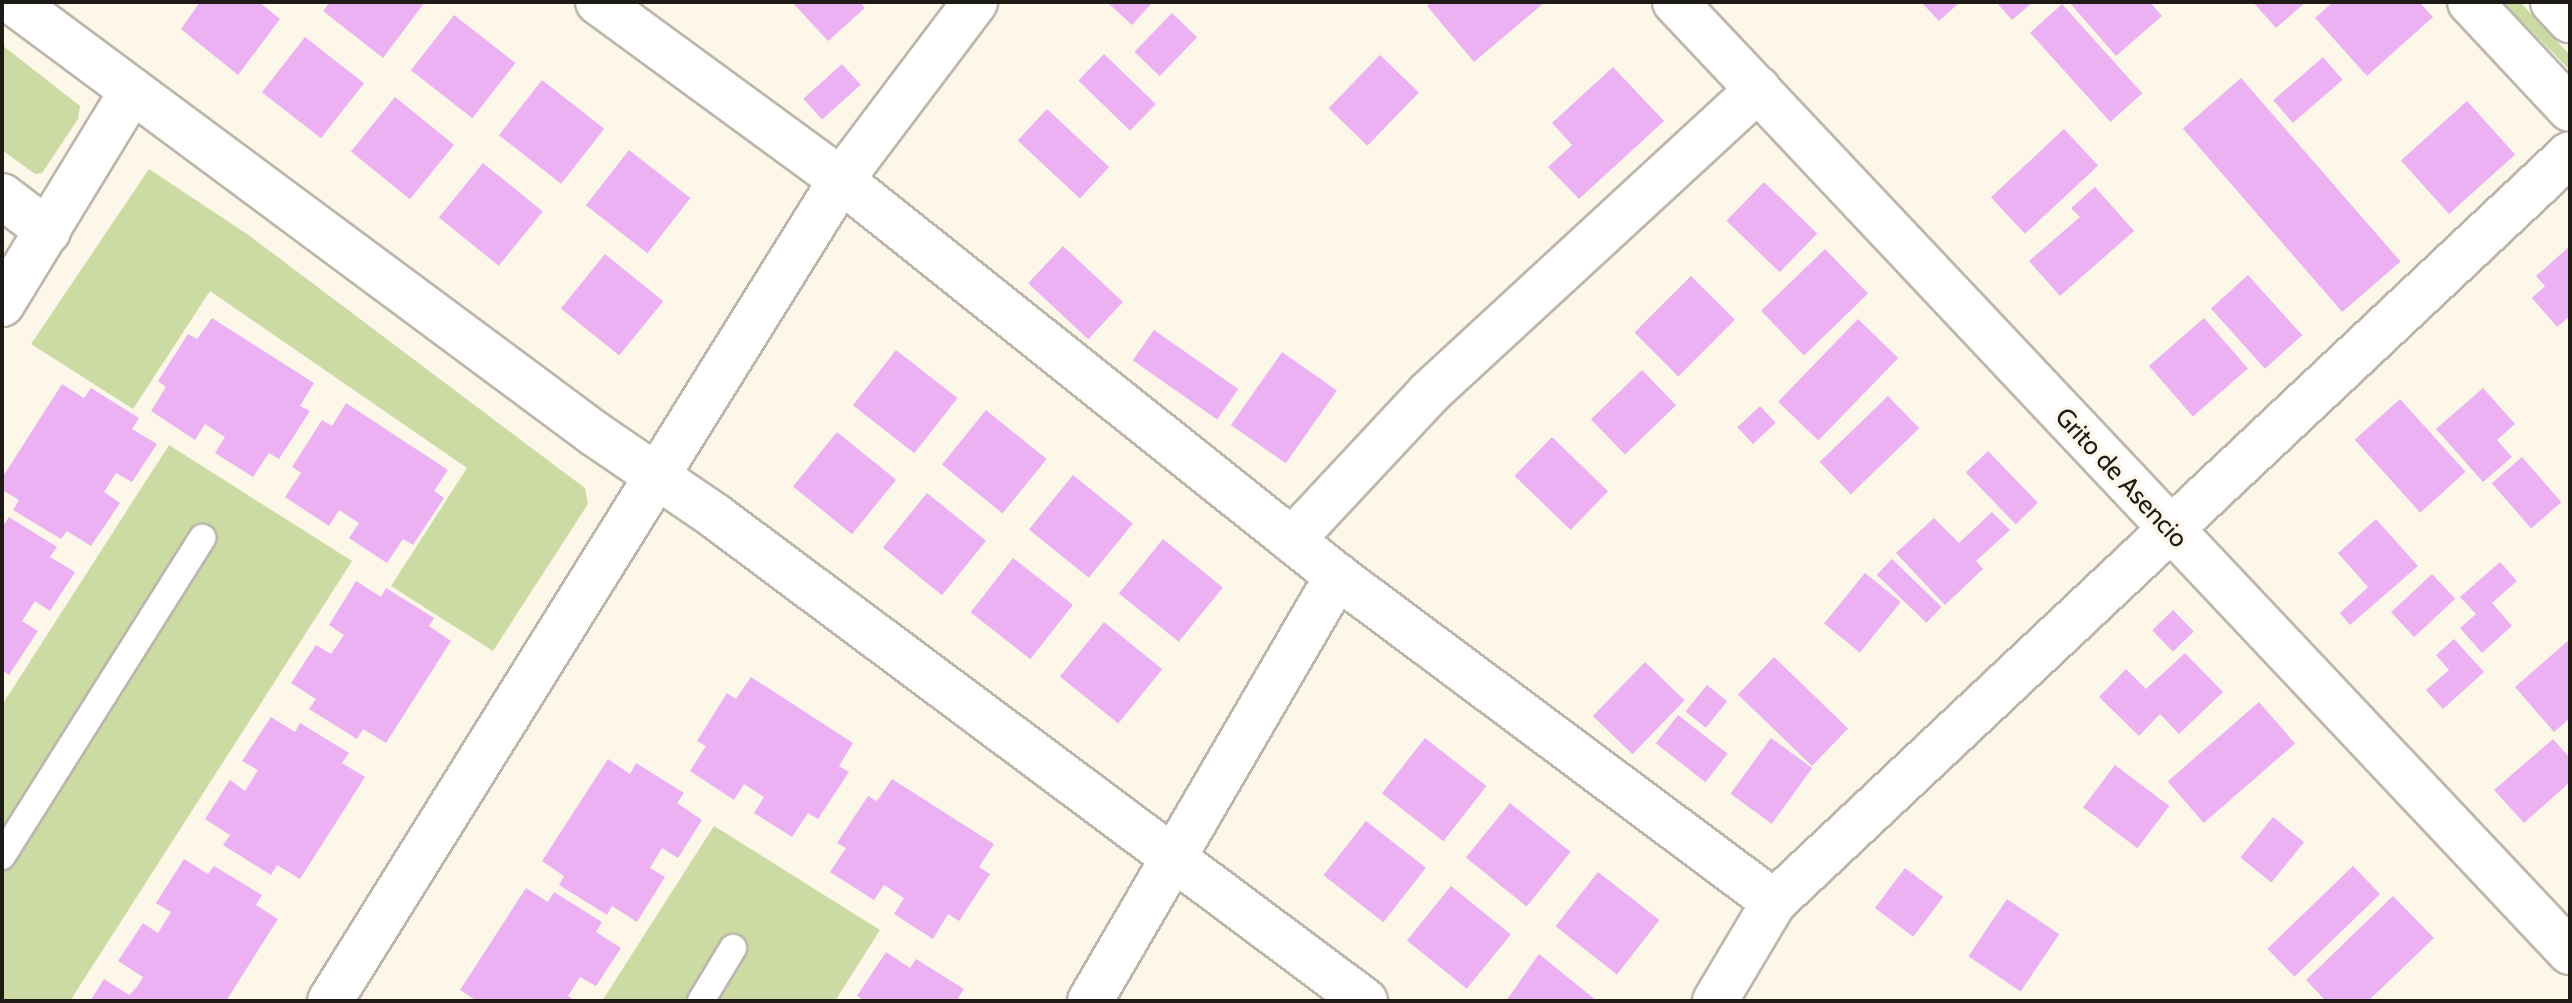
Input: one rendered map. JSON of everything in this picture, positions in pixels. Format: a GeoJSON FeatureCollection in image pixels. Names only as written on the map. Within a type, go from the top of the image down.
{"type":"FeatureCollection","features":[{"type":"Feature","properties":{"kind":"street"},"geometry":{"type":"LineString","coordinates":[[13,2],[595,434],[657,472],[1174,862],[1365,1001]]}},
{"type":"Feature","properties":{"kind":"street"},"geometry":{"type":"LineString","coordinates":[[598,2],[841,180],[1337,576],[1774,902]]}},
{"type":"Feature","properties":{"kind":"street"},"geometry":{"type":"LineString","coordinates":[[330,1001],[841,180],[975,2]]}},
{"type":"Feature","properties":{"kind":"street","name":"Grito de Asencio"},"geometry":{"type":"LineString","coordinates":[[1675,2],[2167,528],[2570,952]]}},
{"type":"Feature","properties":{"kind":"street"},"geometry":{"type":"LineString","coordinates":[[2470,2],[2570,109]]}},
{"type":"Feature","properties":{"kind":"street"},"geometry":{"type":"LineString","coordinates":[[2553,2],[2570,20]]}},
{"type":"Feature","properties":{"kind":"street"},"geometry":{"type":"LineString","coordinates":[[1292,540],[1429,393],[1758,89]]}},
{"type":"Feature","properties":{"kind":"street"},"geometry":{"type":"LineString","coordinates":[[2,304],[132,91]]}},
{"type":"Feature","properties":{"kind":"street"},"geometry":{"type":"LineString","coordinates":[[1715,1001],[1774,902],[2167,528],[2570,154]]}},
{"type":"Feature","properties":{"kind":"street"},"geometry":{"type":"LineString","coordinates":[[2,196],[48,231]]}},
{"type":"Feature","properties":{"kind":"street"},"geometry":{"type":"LineString","coordinates":[[1090,1001],[1174,862],[1337,576]]}},
{"type":"Feature","properties":{"kind":"lane"},"geometry":{"type":"LineString","coordinates":[[2,856],[202,538]]}},
{"type":"Feature","properties":{"kind":"lane"},"geometry":{"type":"LineString","coordinates":[[701,1001],[733,948]]}},
{"type":"Feature","properties":{"kind":"green space"},"geometry":{"type":"Polygon","coordinates":[[[2502,2],[2520,2],[2570,55],[2570,70],[2502,2]]]}},
{"type":"Feature","properties":{"kind":"green space"},"geometry":{"type":"Polygon","coordinates":[[[2,45],[80,106],[78,119],[42,173],[35,174],[2,150],[2,45]]]}},
{"type":"Feature","properties":{"kind":"green space"},"geometry":{"type":"Polygon","coordinates":[[[149,169],[247,234],[585,488],[588,504],[493,651],[391,586],[467,468],[210,291],[133,409],[31,344],[149,169]]]}},
{"type":"Feature","properties":{"kind":"green space"},"geometry":{"type":"Polygon","coordinates":[[[169,445],[352,561],[70,1001],[2,1001],[2,705],[169,445]]]}},
{"type":"Feature","properties":{"kind":"green space"},"geometry":{"type":"Polygon","coordinates":[[[714,826],[880,930],[835,1001],[602,1001],[714,826]]]}},
{"type":"Feature","properties":{"kind":"building"},"geometry":{"type":"Polygon","coordinates":[[[200,2],[259,2],[280,19],[238,75],[181,29],[200,2]]]}},
{"type":"Feature","properties":{"kind":"building"},"geometry":{"type":"Polygon","coordinates":[[[330,2],[425,2],[383,58],[323,11],[330,2]]]}},
{"type":"Feature","properties":{"kind":"building"},"geometry":{"type":"Polygon","coordinates":[[[792,2],[860,2],[865,8],[828,41],[792,2]]]}},
{"type":"Feature","properties":{"kind":"building"},"geometry":{"type":"Polygon","coordinates":[[[1107,2],[1153,2],[1132,25],[1107,2]]]}},
{"type":"Feature","properties":{"kind":"building"},"geometry":{"type":"Polygon","coordinates":[[[1432,2],[1545,2],[1474,62],[1427,6],[1432,2]]]}},
{"type":"Feature","properties":{"kind":"building"},"geometry":{"type":"Polygon","coordinates":[[[1921,2],[1960,2],[1939,21],[1921,2]]]}},
{"type":"Feature","properties":{"kind":"building"},"geometry":{"type":"Polygon","coordinates":[[[1996,2],[2033,2],[2012,20],[1996,2]]]}},
{"type":"Feature","properties":{"kind":"building"},"geometry":{"type":"Polygon","coordinates":[[[2069,2],[2150,2],[2162,16],[2116,56],[2069,2]]]}},
{"type":"Feature","properties":{"kind":"building"},"geometry":{"type":"Polygon","coordinates":[[[2253,2],[2306,2],[2276,28],[2253,2]]]}},
{"type":"Feature","properties":{"kind":"building"},"geometry":{"type":"Polygon","coordinates":[[[2333,2],[2419,2],[2433,17],[2367,76],[2315,18],[2333,2]]]}},
{"type":"Feature","properties":{"kind":"building"},"geometry":{"type":"Polygon","coordinates":[[[2062,4],[2142,93],[2110,122],[2030,33],[2062,4]]]}},
{"type":"Feature","properties":{"kind":"building"},"geometry":{"type":"Polygon","coordinates":[[[1172,13],[1197,37],[1160,76],[1134,52],[1172,13]]]}},
{"type":"Feature","properties":{"kind":"building"},"geometry":{"type":"Polygon","coordinates":[[[454,15],[515,63],[472,118],[411,70],[454,15]]]}},
{"type":"Feature","properties":{"kind":"building"},"geometry":{"type":"Polygon","coordinates":[[[305,37],[364,83],[321,138],[262,92],[305,37]]]}},
{"type":"Feature","properties":{"kind":"building"},"geometry":{"type":"Polygon","coordinates":[[[1104,54],[1156,104],[1130,131],[1078,81],[1104,54]]]}},
{"type":"Feature","properties":{"kind":"building"},"geometry":{"type":"Polygon","coordinates":[[[1380,55],[1419,93],[1367,146],[1329,108],[1380,55]]]}},
{"type":"Feature","properties":{"kind":"building"},"geometry":{"type":"Polygon","coordinates":[[[2323,57],[2343,80],[2293,123],[2273,100],[2323,57]]]}},
{"type":"Feature","properties":{"kind":"building"},"geometry":{"type":"Polygon","coordinates":[[[842,64],[861,85],[822,120],[803,99],[842,64]]]}},
{"type":"Feature","properties":{"kind":"building"},"geometry":{"type":"Polygon","coordinates":[[[1613,67],[1664,121],[1579,199],[1548,167],[1572,145],[1552,123],[1613,67]]]}},
{"type":"Feature","properties":{"kind":"building"},"geometry":{"type":"Polygon","coordinates":[[[2241,78],[2400,261],[2342,312],[2183,129],[2241,78]]]}},
{"type":"Feature","properties":{"kind":"building"},"geometry":{"type":"Polygon","coordinates":[[[542,80],[604,129],[561,184],[499,135],[542,80]]]}},
{"type":"Feature","properties":{"kind":"building"},"geometry":{"type":"Polygon","coordinates":[[[395,97],[454,145],[410,199],[351,151],[395,97]]]}},
{"type":"Feature","properties":{"kind":"building"},"geometry":{"type":"Polygon","coordinates":[[[2467,101],[2515,155],[2449,214],[2401,161],[2467,101]]]}},
{"type":"Feature","properties":{"kind":"building"},"geometry":{"type":"Polygon","coordinates":[[[1047,109],[1109,167],[1080,198],[1018,140],[1047,109]]]}},
{"type":"Feature","properties":{"kind":"building"},"geometry":{"type":"Polygon","coordinates":[[[2064,129],[2098,166],[2025,234],[1991,197],[2064,129]]]}},
{"type":"Feature","properties":{"kind":"building"},"geometry":{"type":"Polygon","coordinates":[[[629,150],[690,198],[647,253],[586,205],[629,150]]]}},
{"type":"Feature","properties":{"kind":"building"},"geometry":{"type":"Polygon","coordinates":[[[483,163],[543,211],[499,266],[439,217],[483,163]]]}},
{"type":"Feature","properties":{"kind":"building"},"geometry":{"type":"Polygon","coordinates":[[[1764,182],[1817,233],[1780,272],[1726,221],[1764,182]]]}},
{"type":"Feature","properties":{"kind":"building"},"geometry":{"type":"Polygon","coordinates":[[[2095,187],[2134,231],[2060,296],[2029,261],[2080,217],[2071,208],[2095,187]]]}},
{"type":"Feature","properties":{"kind":"building"},"geometry":{"type":"Polygon","coordinates":[[[1063,246],[1123,302],[1088,339],[1028,283],[1063,246]]]}},
{"type":"Feature","properties":{"kind":"building"},"geometry":{"type":"Polygon","coordinates":[[[2570,246],[2570,316],[2557,327],[2532,298],[2545,286],[2536,276],[2570,246]]]}},
{"type":"Feature","properties":{"kind":"building"},"geometry":{"type":"Polygon","coordinates":[[[1825,249],[1868,294],[1804,355],[1761,311],[1825,249]]]}},
{"type":"Feature","properties":{"kind":"building"},"geometry":{"type":"Polygon","coordinates":[[[605,254],[663,301],[619,356],[561,308],[605,254]]]}},
{"type":"Feature","properties":{"kind":"building"},"geometry":{"type":"Polygon","coordinates":[[[2248,275],[2302,335],[2265,369],[2211,308],[2248,275]]]}},
{"type":"Feature","properties":{"kind":"building"},"geometry":{"type":"Polygon","coordinates":[[[1691,276],[1735,320],[1678,376],[1634,333],[1691,276]]]}},
{"type":"Feature","properties":{"kind":"building"},"geometry":{"type":"Polygon","coordinates":[[[212,318],[314,383],[300,406],[310,411],[279,459],[269,453],[253,477],[215,453],[225,437],[205,424],[195,440],[151,411],[166,387],[158,381],[188,334],[197,339],[212,318]]]}},
{"type":"Feature","properties":{"kind":"building"},"geometry":{"type":"Polygon","coordinates":[[[2204,318],[2248,369],[2193,416],[2149,366],[2204,318]]]}},
{"type":"Feature","properties":{"kind":"building"},"geometry":{"type":"Polygon","coordinates":[[[1858,319],[1898,358],[1818,441],[1778,402],[1858,319]]]}},
{"type":"Feature","properties":{"kind":"building"},"geometry":{"type":"Polygon","coordinates":[[[1154,330],[1238,389],[1217,419],[1133,360],[1154,330]]]}},
{"type":"Feature","properties":{"kind":"building"},"geometry":{"type":"Polygon","coordinates":[[[896,350],[957,398],[914,453],[853,405],[896,350]]]}},
{"type":"Feature","properties":{"kind":"building"},"geometry":{"type":"Polygon","coordinates":[[[1282,352],[1337,390],[1286,463],[1231,425],[1282,352]]]}},
{"type":"Feature","properties":{"kind":"building"},"geometry":{"type":"Polygon","coordinates":[[[1642,370],[1676,405],[1625,455],[1591,419],[1642,370]]]}},
{"type":"Feature","properties":{"kind":"building"},"geometry":{"type":"Polygon","coordinates":[[[62,384],[84,398],[91,388],[139,418],[132,429],[157,444],[132,482],[116,473],[104,492],[120,503],[91,546],[67,531],[61,539],[13,510],[19,500],[2,490],[2,478],[62,384]]]}},
{"type":"Feature","properties":{"kind":"building"},"geometry":{"type":"Polygon","coordinates":[[[2483,388],[2515,424],[2497,440],[2512,457],[2483,482],[2436,429],[2483,388]]]}},
{"type":"Feature","properties":{"kind":"building"},"geometry":{"type":"Polygon","coordinates":[[[1888,396],[1919,428],[1851,494],[1820,462],[1888,396]]]}},
{"type":"Feature","properties":{"kind":"building"},"geometry":{"type":"Polygon","coordinates":[[[2400,399],[2466,472],[2420,513],[2355,440],[2400,399]]]}},
{"type":"Feature","properties":{"kind":"building"},"geometry":{"type":"Polygon","coordinates":[[[346,403],[448,470],[434,491],[444,498],[413,545],[403,539],[387,563],[349,538],[359,523],[339,510],[329,526],[285,497],[301,473],[292,467],[322,420],[332,426],[346,403]]]}},
{"type":"Feature","properties":{"kind":"building"},"geometry":{"type":"Polygon","coordinates":[[[1760,406],[1776,423],[1753,444],[1737,427],[1760,406]]]}},
{"type":"Feature","properties":{"kind":"building"},"geometry":{"type":"Polygon","coordinates":[[[986,410],[1047,459],[1003,513],[942,464],[986,410]]]}},
{"type":"Feature","properties":{"kind":"building"},"geometry":{"type":"Polygon","coordinates":[[[837,432],[896,480],[852,534],[793,486],[837,432]]]}},
{"type":"Feature","properties":{"kind":"building"},"geometry":{"type":"Polygon","coordinates":[[[1552,437],[1608,491],[1571,530],[1514,476],[1552,437]]]}},
{"type":"Feature","properties":{"kind":"building"},"geometry":{"type":"Polygon","coordinates":[[[1988,451],[2038,503],[2016,524],[1966,473],[1988,451]]]}},
{"type":"Feature","properties":{"kind":"building"},"geometry":{"type":"Polygon","coordinates":[[[2522,457],[2561,502],[2531,529],[2492,483],[2522,457]]]}},
{"type":"Feature","properties":{"kind":"building"},"geometry":{"type":"Polygon","coordinates":[[[1073,475],[1133,523],[1089,578],[1029,529],[1073,475]]]}},
{"type":"Feature","properties":{"kind":"building"},"geometry":{"type":"Polygon","coordinates":[[[927,493],[986,541],[942,595],[883,547],[927,493]]]}},
{"type":"Feature","properties":{"kind":"building"},"geometry":{"type":"Polygon","coordinates":[[[1992,512],[2010,530],[1976,561],[1983,569],[1945,605],[1896,553],[1934,518],[1959,543],[1992,512]]]}},
{"type":"Feature","properties":{"kind":"building"},"geometry":{"type":"Polygon","coordinates":[[[9,517],[57,547],[50,557],[75,572],[50,611],[35,601],[22,621],[38,631],[9,675],[2,670],[2,527],[9,517]]]}},
{"type":"Feature","properties":{"kind":"building"},"geometry":{"type":"Polygon","coordinates":[[[2376,519],[2418,566],[2350,625],[2340,613],[2368,587],[2338,553],[2376,519]]]}},
{"type":"Feature","properties":{"kind":"building"},"geometry":{"type":"Polygon","coordinates":[[[1163,539],[1223,587],[1179,642],[1119,593],[1163,539]]]}},
{"type":"Feature","properties":{"kind":"building"},"geometry":{"type":"Polygon","coordinates":[[[1013,558],[1073,605],[1030,659],[971,612],[1013,558]]]}},
{"type":"Feature","properties":{"kind":"building"},"geometry":{"type":"Polygon","coordinates":[[[1892,559],[1942,607],[1926,623],[1877,575],[1892,559]]]}},
{"type":"Feature","properties":{"kind":"building"},"geometry":{"type":"Polygon","coordinates":[[[2500,562],[2517,581],[2492,603],[2512,626],[2482,653],[2460,628],[2476,614],[2460,597],[2500,562]]]}},
{"type":"Feature","properties":{"kind":"building"},"geometry":{"type":"Polygon","coordinates":[[[1865,573],[1901,602],[1860,652],[1824,624],[1865,573]]]}},
{"type":"Feature","properties":{"kind":"building"},"geometry":{"type":"Polygon","coordinates":[[[2432,574],[2455,599],[2414,637],[2391,612],[2432,574]]]}},
{"type":"Feature","properties":{"kind":"building"},"geometry":{"type":"Polygon","coordinates":[[[356,581],[381,597],[386,588],[434,618],[429,626],[451,641],[386,743],[363,729],[357,739],[309,709],[316,699],[291,683],[316,645],[331,654],[344,635],[329,625],[356,581]]]}},
{"type":"Feature","properties":{"kind":"building"},"geometry":{"type":"Polygon","coordinates":[[[2173,610],[2194,632],[2173,652],[2152,630],[2173,610]]]}},
{"type":"Feature","properties":{"kind":"building"},"geometry":{"type":"Polygon","coordinates":[[[1104,622],[1162,669],[1118,724],[1060,676],[1104,622]]]}},
{"type":"Feature","properties":{"kind":"building"},"geometry":{"type":"Polygon","coordinates":[[[2454,639],[2484,672],[2443,709],[2426,690],[2449,670],[2436,655],[2454,639]]]}},
{"type":"Feature","properties":{"kind":"building"},"geometry":{"type":"Polygon","coordinates":[[[2570,639],[2570,718],[2554,732],[2515,687],[2570,639]]]}},
{"type":"Feature","properties":{"kind":"building"},"geometry":{"type":"Polygon","coordinates":[[[2185,653],[2223,692],[2179,734],[2160,714],[2139,736],[2099,697],[2126,669],[2146,689],[2185,653]]]}},
{"type":"Feature","properties":{"kind":"building"},"geometry":{"type":"Polygon","coordinates":[[[1774,657],[1848,729],[1812,766],[1738,694],[1774,657]]]}},
{"type":"Feature","properties":{"kind":"building"},"geometry":{"type":"Polygon","coordinates":[[[1645,662],[1685,700],[1632,754],[1593,716],[1645,662]]]}},
{"type":"Feature","properties":{"kind":"building"},"geometry":{"type":"Polygon","coordinates":[[[751,677],[853,743],[839,766],[849,772],[818,819],[808,813],[792,837],[754,813],[764,797],[744,784],[734,800],[690,771],[706,746],[697,741],[727,693],[736,699],[751,677]]]}},
{"type":"Feature","properties":{"kind":"building"},"geometry":{"type":"Polygon","coordinates":[[[1707,685],[1727,701],[1706,728],[1686,711],[1707,685]]]}},
{"type":"Feature","properties":{"kind":"building"},"geometry":{"type":"Polygon","coordinates":[[[2259,702],[2295,744],[2204,823],[2168,781],[2259,702]]]}},
{"type":"Feature","properties":{"kind":"building"},"geometry":{"type":"Polygon","coordinates":[[[1678,715],[1728,754],[1705,782],[1656,743],[1678,715]]]}},
{"type":"Feature","properties":{"kind":"building"},"geometry":{"type":"Polygon","coordinates":[[[271,717],[295,732],[300,723],[349,753],[342,763],[365,777],[300,879],[277,865],[271,875],[223,845],[230,835],[205,819],[230,780],[245,791],[258,770],[242,761],[271,717]]]}},
{"type":"Feature","properties":{"kind":"building"},"geometry":{"type":"Polygon","coordinates":[[[1425,738],[1486,786],[1443,841],[1382,793],[1425,738]]]}},
{"type":"Feature","properties":{"kind":"building"},"geometry":{"type":"Polygon","coordinates":[[[1771,738],[1812,768],[1772,824],[1730,794],[1771,738]]]}},
{"type":"Feature","properties":{"kind":"building"},"geometry":{"type":"Polygon","coordinates":[[[2553,739],[2570,758],[2570,782],[2524,823],[2494,790],[2553,739]]]}},
{"type":"Feature","properties":{"kind":"building"},"geometry":{"type":"Polygon","coordinates":[[[608,759],[630,774],[636,763],[684,793],[677,803],[702,820],[678,858],[662,848],[650,868],[665,877],[637,922],[612,906],[607,915],[559,885],[564,876],[542,861],[608,759]]]}},
{"type":"Feature","properties":{"kind":"building"},"geometry":{"type":"Polygon","coordinates":[[[2115,765],[2169,806],[2137,848],[2083,807],[2115,765]]]}},
{"type":"Feature","properties":{"kind":"building"},"geometry":{"type":"Polygon","coordinates":[[[892,779],[994,844],[979,867],[990,874],[959,921],[948,914],[933,939],[894,914],[904,898],[884,885],[874,900],[830,872],[846,848],[837,843],[868,796],[877,801],[892,779]]]}},
{"type":"Feature","properties":{"kind":"building"},"geometry":{"type":"Polygon","coordinates":[[[1510,803],[1571,852],[1527,906],[1466,857],[1510,803]]]}},
{"type":"Feature","properties":{"kind":"building"},"geometry":{"type":"Polygon","coordinates":[[[2273,817],[2304,842],[2271,883],[2240,857],[2273,817]]]}},
{"type":"Feature","properties":{"kind":"building"},"geometry":{"type":"Polygon","coordinates":[[[1366,821],[1426,868],[1383,922],[1324,875],[1366,821]]]}},
{"type":"Feature","properties":{"kind":"building"},"geometry":{"type":"Polygon","coordinates":[[[184,859],[208,874],[214,866],[262,895],[256,905],[278,919],[226,1001],[90,1001],[104,979],[129,995],[137,987],[143,977],[118,961],[143,923],[158,933],[171,912],[156,903],[184,859]]]}},
{"type":"Feature","properties":{"kind":"building"},"geometry":{"type":"Polygon","coordinates":[[[2353,866],[2380,894],[2294,977],[2267,949],[2353,866]]]}},
{"type":"Feature","properties":{"kind":"building"},"geometry":{"type":"Polygon","coordinates":[[[1905,868],[1943,897],[1913,937],[1875,908],[1905,868]]]}},
{"type":"Feature","properties":{"kind":"building"},"geometry":{"type":"Polygon","coordinates":[[[1598,872],[1659,920],[1617,974],[1556,926],[1598,872]]]}},
{"type":"Feature","properties":{"kind":"building"},"geometry":{"type":"Polygon","coordinates":[[[1451,886],[1511,934],[1467,989],[1407,940],[1451,886]]]}},
{"type":"Feature","properties":{"kind":"building"},"geometry":{"type":"Polygon","coordinates":[[[526,888],[548,902],[554,892],[602,922],[596,932],[621,948],[596,986],[580,977],[568,996],[575,1001],[477,1001],[460,990],[526,888]]]}},
{"type":"Feature","properties":{"kind":"building"},"geometry":{"type":"Polygon","coordinates":[[[2393,896],[2434,938],[2368,1001],[2326,1001],[2306,980],[2393,896]]]}},
{"type":"Feature","properties":{"kind":"building"},"geometry":{"type":"Polygon","coordinates":[[[2007,899],[2059,934],[2021,991],[1968,956],[2007,899]]]}},
{"type":"Feature","properties":{"kind":"building"},"geometry":{"type":"Polygon","coordinates":[[[886,952],[910,968],[916,959],[964,989],[958,998],[963,1001],[865,1001],[857,996],[886,952]]]}},
{"type":"Feature","properties":{"kind":"building"},"geometry":{"type":"Polygon","coordinates":[[[1539,954],[1597,1001],[1506,1001],[1539,954]]]}}]}
